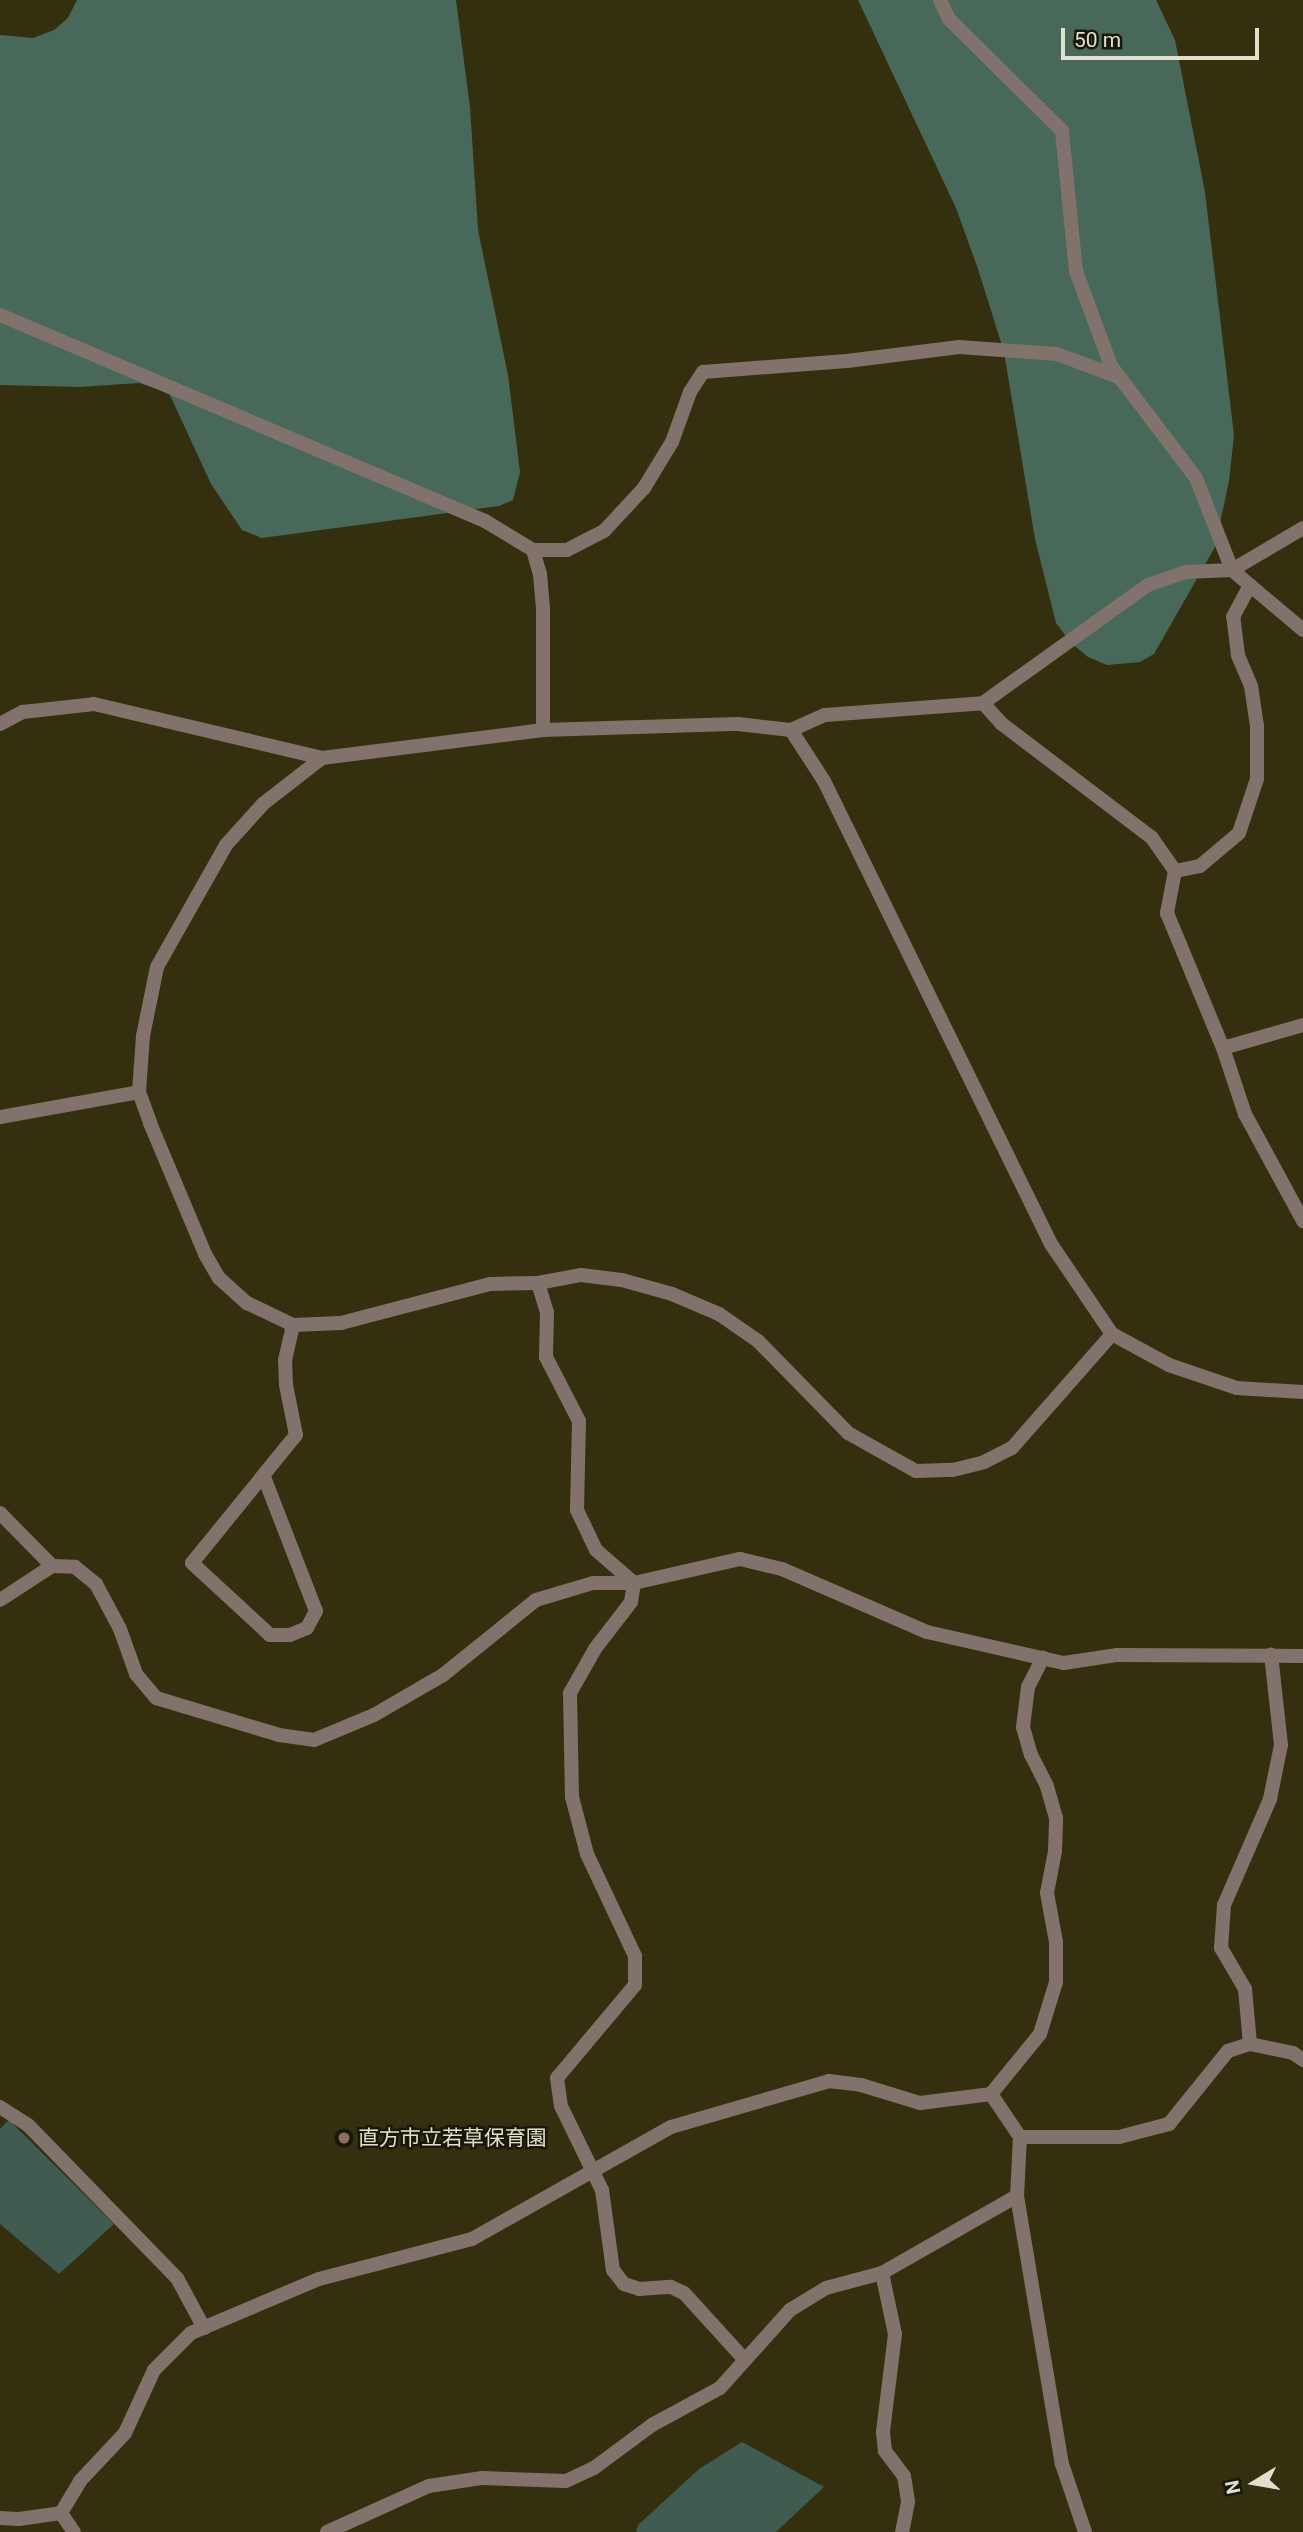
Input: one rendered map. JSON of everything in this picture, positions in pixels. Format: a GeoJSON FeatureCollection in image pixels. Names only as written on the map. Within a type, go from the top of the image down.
{"type":"FeatureCollection","features":[{"type":"Feature","properties":{"kind":"street"},"geometry":{"type":"LineString","coordinates":[[940,0],[949,19],[1062,131],[1076,271],[1111,366],[1196,478],[1232,570],[1303,630]]}},
{"type":"Feature","properties":{"kind":"street"},"geometry":{"type":"LineString","coordinates":[[0,316],[485,522],[533,550],[567,550],[604,531],[644,488],[672,442],[690,391],[704,372],[848,361],[959,347],[1057,354],[1121,379]]}},
{"type":"Feature","properties":{"kind":"street"},"geometry":{"type":"LineString","coordinates":[[0,724],[23,712],[94,704],[322,758],[543,730],[738,724],[790,730],[825,715],[984,703],[1148,585],[1185,572],[1232,570],[1303,527]]}},
{"type":"Feature","properties":{"kind":"street"},"geometry":{"type":"LineString","coordinates":[[533,550],[540,575],[543,609],[543,730]]}},
{"type":"Feature","properties":{"kind":"street"},"geometry":{"type":"LineString","coordinates":[[1175,871],[1200,866],[1239,833],[1257,779],[1257,726],[1251,686],[1238,655],[1233,617],[1250,585]]}},
{"type":"Feature","properties":{"kind":"street"},"geometry":{"type":"LineString","coordinates":[[984,703],[1002,724],[1152,838],[1175,871],[1167,913],[1223,1048],[1245,1114],[1303,1221]]}},
{"type":"Feature","properties":{"kind":"street"},"geometry":{"type":"LineString","coordinates":[[790,730],[824,781],[1051,1244],[1112,1334],[1169,1364],[1237,1388],[1303,1392]]}},
{"type":"Feature","properties":{"kind":"street"},"geometry":{"type":"LineString","coordinates":[[322,758],[263,804],[226,845],[157,967],[143,1036],[139,1092],[205,1254],[219,1278],[247,1303],[293,1325],[341,1323],[490,1284],[538,1283],[581,1275],[622,1280],[672,1294],[719,1314],[758,1341],[848,1433],[916,1471],[953,1470],[984,1462],[1012,1448],[1112,1334]]}},
{"type":"Feature","properties":{"kind":"street"},"geometry":{"type":"LineString","coordinates":[[1223,1048],[1303,1026]]}},
{"type":"Feature","properties":{"kind":"street"},"geometry":{"type":"LineString","coordinates":[[0,1117],[139,1092]]}},
{"type":"Feature","properties":{"kind":"street"},"geometry":{"type":"LineString","coordinates":[[538,1283],[547,1312],[545,1357],[579,1421],[577,1510],[596,1550],[634,1583]]}},
{"type":"Feature","properties":{"kind":"street"},"geometry":{"type":"LineString","coordinates":[[264,1477],[316,1611],[307,1628],[290,1635],[270,1635],[192,1563],[296,1435],[286,1385],[285,1360],[293,1325]]}},
{"type":"Feature","properties":{"kind":"street"},"geometry":{"type":"LineString","coordinates":[[0,1513],[52,1566]]}},
{"type":"Feature","properties":{"kind":"street"},"geometry":{"type":"LineString","coordinates":[[0,1600],[52,1566],[75,1567],[96,1584],[120,1629],[136,1674],[156,1698],[279,1735],[314,1740],[374,1715],[443,1675],[536,1600],[593,1583],[634,1583],[740,1559],[782,1569],[928,1632],[1064,1663],[1117,1655],[1303,1656]]}},
{"type":"Feature","properties":{"kind":"street"},"geometry":{"type":"LineString","coordinates":[[634,1583],[631,1602],[595,1649],[570,1693],[572,1797],[587,1854],[635,1956],[635,1985],[556,2078],[561,2106],[602,2190],[613,2270],[624,2284],[639,2289],[671,2287],[684,2293],[745,2360]]}},
{"type":"Feature","properties":{"kind":"street"},"geometry":{"type":"LineString","coordinates":[[1250,2044],[1245,1989],[1221,1948],[1224,1905],[1270,1799],[1281,1745],[1271,1655]]}},
{"type":"Feature","properties":{"kind":"street"},"geometry":{"type":"LineString","coordinates":[[0,2518],[19,2519],[61,2512],[80,2481],[125,2433],[154,2370],[191,2333],[319,2280],[472,2239],[671,2127],[829,2081],[861,2085],[920,2103],[991,2094],[1040,2034],[1056,1982],[1056,1942],[1047,1893],[1055,1851],[1056,1818],[1047,1786],[1031,1755],[1023,1727],[1028,1687],[1043,1658]]}},
{"type":"Feature","properties":{"kind":"street"},"geometry":{"type":"LineString","coordinates":[[1020,2137],[1119,2137],[1169,2124],[1228,2052],[1250,2044],[1293,2053],[1303,2060]]}},
{"type":"Feature","properties":{"kind":"street"},"geometry":{"type":"LineString","coordinates":[[991,2094],[1020,2137],[1017,2196],[1062,2464],[1085,2532]]}},
{"type":"Feature","properties":{"kind":"street"},"geometry":{"type":"LineString","coordinates":[[0,2107],[28,2125],[177,2278],[204,2328]]}},
{"type":"Feature","properties":{"kind":"street"},"geometry":{"type":"LineString","coordinates":[[327,2532],[429,2486],[482,2478],[566,2481],[594,2468],[652,2425],[720,2388],[790,2310],[826,2288],[882,2273],[1017,2196]]}},
{"type":"Feature","properties":{"kind":"street"},"geometry":{"type":"LineString","coordinates":[[882,2273],[895,2334],[883,2432],[885,2451],[904,2476],[908,2502],[902,2532]]}},
{"type":"Feature","properties":{"kind":"street"},"geometry":{"type":"LineString","coordinates":[[61,2512],[74,2532]]}},
{"type":"Feature","properties":{"kind":"green space"},"geometry":{"type":"Polygon","coordinates":[[[77,0],[456,0],[470,107],[478,230],[508,375],[520,472],[513,500],[499,506],[262,538],[242,530],[211,484],[169,393],[139,383],[80,387],[0,385],[0,35],[33,38],[54,30],[68,18],[77,0]]]}},
{"type":"Feature","properties":{"kind":"green space"},"geometry":{"type":"Polygon","coordinates":[[[858,0],[1156,0],[1175,40],[1205,192],[1234,435],[1229,481],[1215,547],[1154,654],[1140,662],[1107,665],[1088,657],[1071,643],[1056,623],[1035,539],[1004,352],[978,269],[956,208],[858,0]]]}},
{"type":"Feature","properties":{"kind":"green space"},"geometry":{"type":"Polygon","coordinates":[[[9,2120],[114,2224],[59,2274],[0,2224],[0,2129],[9,2120]]]}},
{"type":"Feature","properties":{"kind":"green space"},"geometry":{"type":"Polygon","coordinates":[[[742,2442],[824,2487],[776,2532],[636,2532],[638,2525],[699,2469],[742,2442]]]}},
{"type":"Feature","properties":{"kind":"place","name":"直方市立若草保育園"},"geometry":{"type":"Point","coordinates":[344,2138]}}]}
